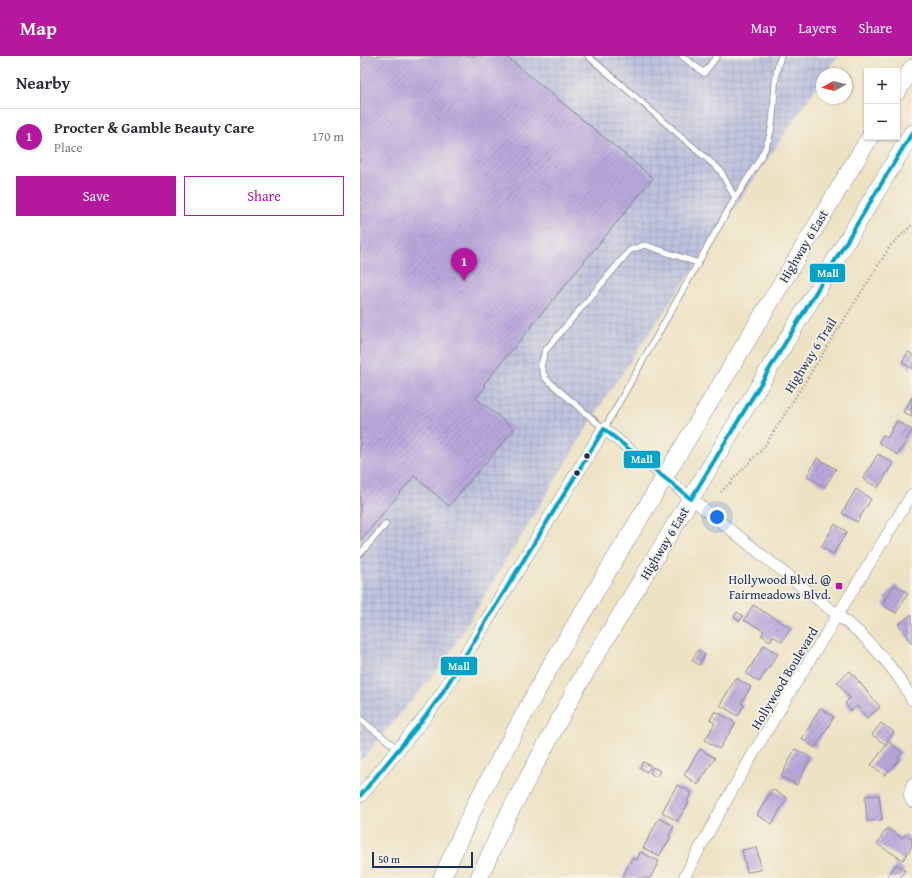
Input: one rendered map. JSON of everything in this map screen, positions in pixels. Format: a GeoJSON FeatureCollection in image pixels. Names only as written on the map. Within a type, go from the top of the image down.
{"type":"FeatureCollection","features":[{"type":"Feature","properties":{"kind":"main road"},"geometry":{"type":"LineString","coordinates":[[900,87],[912,68]]}},
{"type":"Feature","properties":{"kind":"main road","name":"Highway 6 East"},"geometry":{"type":"LineString","coordinates":[[479,878],[506,819],[578,685],[912,133]]}},
{"type":"Feature","properties":{"kind":"main road","name":"Highway 6 East"},"geometry":{"type":"LineString","coordinates":[[442,878],[475,805],[530,702],[663,478],[868,140]]}},
{"type":"Feature","properties":{"kind":"street"},"geometry":{"type":"LineString","coordinates":[[360,796],[426,716],[457,670],[604,429],[663,478],[838,615],[883,657],[896,674],[912,700]]}},
{"type":"Feature","properties":{"kind":"street","name":"Hollywood Boulevard"},"geometry":{"type":"LineString","coordinates":[[684,878],[708,832],[912,494]]}},
{"type":"Feature","properties":{"kind":"street"},"geometry":{"type":"LineString","coordinates":[[912,784],[909,795],[912,802]]}},
{"type":"Feature","properties":{"kind":"lane"},"geometry":{"type":"LineString","coordinates":[[588,56],[720,170],[735,198]]}},
{"type":"Feature","properties":{"kind":"lane"},"geometry":{"type":"LineString","coordinates":[[682,56],[704,73],[717,56]]}},
{"type":"Feature","properties":{"kind":"lane"},"geometry":{"type":"LineString","coordinates":[[698,263],[645,244],[630,250],[545,351],[541,366],[545,378],[604,429],[735,198],[754,169],[766,145],[771,130],[777,66],[782,56]]}},
{"type":"Feature","properties":{"kind":"lane"},"geometry":{"type":"LineString","coordinates":[[360,554],[386,524]]}},
{"type":"Feature","properties":{"kind":"lane"},"geometry":{"type":"LineString","coordinates":[[360,719],[398,749]]}},
{"type":"Feature","properties":{"kind":"path","name":"Highway 6 Trail"},"geometry":{"type":"LineString","coordinates":[[721,492],[764,447],[891,245],[912,225]]}},
{"type":"Feature","properties":{"kind":"shaded area"},"geometry":{"type":"Polygon","coordinates":[[[360,56],[838,56],[829,68],[816,68],[816,88],[606,397],[444,662],[360,762],[360,56]]]}},
{"type":"Feature","properties":{"kind":"building"},"geometry":{"type":"Polygon","coordinates":[[[360,56],[506,56],[653,178],[484,384],[486,386],[476,398],[514,429],[449,506],[414,476],[360,541],[360,56]]]}},
{"type":"Feature","properties":{"kind":"building"},"geometry":{"type":"Polygon","coordinates":[[[908,352],[912,354],[912,369],[902,362],[908,352]]]}},
{"type":"Feature","properties":{"kind":"building"},"geometry":{"type":"Polygon","coordinates":[[[912,397],[912,417],[903,412],[912,397]]]}},
{"type":"Feature","properties":{"kind":"building"},"geometry":{"type":"Polygon","coordinates":[[[897,421],[912,430],[898,455],[878,442],[883,435],[887,438],[897,421]]]}},
{"type":"Feature","properties":{"kind":"building"},"geometry":{"type":"Polygon","coordinates":[[[878,454],[893,463],[878,488],[863,479],[878,454]]]}},
{"type":"Feature","properties":{"kind":"building"},"geometry":{"type":"Polygon","coordinates":[[[817,458],[836,469],[825,487],[807,476],[817,458]]]}},
{"type":"Feature","properties":{"kind":"building"},"geometry":{"type":"Polygon","coordinates":[[[856,489],[871,499],[857,522],[842,513],[856,489]]]}},
{"type":"Feature","properties":{"kind":"building"},"geometry":{"type":"Polygon","coordinates":[[[835,524],[847,532],[833,554],[821,547],[835,524]]]}},
{"type":"Feature","properties":{"kind":"building"},"geometry":{"type":"Polygon","coordinates":[[[895,585],[908,593],[896,613],[883,605],[886,600],[884,599],[895,585]]]}},
{"type":"Feature","properties":{"kind":"building"},"geometry":{"type":"Polygon","coordinates":[[[753,605],[791,628],[782,642],[773,636],[770,641],[761,635],[764,631],[744,620],[753,605]]]}},
{"type":"Feature","properties":{"kind":"building"},"geometry":{"type":"Polygon","coordinates":[[[737,612],[743,616],[740,621],[734,617],[737,612]]]}},
{"type":"Feature","properties":{"kind":"building"},"geometry":{"type":"Polygon","coordinates":[[[912,614],[912,644],[898,624],[912,614]]]}},
{"type":"Feature","properties":{"kind":"building"},"geometry":{"type":"Polygon","coordinates":[[[764,645],[778,654],[759,682],[746,674],[764,645]]]}},
{"type":"Feature","properties":{"kind":"building"},"geometry":{"type":"Polygon","coordinates":[[[698,650],[705,655],[699,665],[692,660],[698,650]]]}},
{"type":"Feature","properties":{"kind":"building"},"geometry":{"type":"Polygon","coordinates":[[[850,671],[880,707],[867,718],[857,706],[851,711],[845,703],[850,698],[837,682],[850,671]]]}},
{"type":"Feature","properties":{"kind":"building"},"geometry":{"type":"Polygon","coordinates":[[[736,678],[751,687],[741,703],[744,705],[738,716],[720,705],[736,678]]]}},
{"type":"Feature","properties":{"kind":"building"},"geometry":{"type":"Polygon","coordinates":[[[820,708],[834,717],[815,748],[802,739],[820,708]]]}},
{"type":"Feature","properties":{"kind":"building"},"geometry":{"type":"Polygon","coordinates":[[[715,711],[736,723],[719,749],[705,740],[715,723],[710,720],[715,711]]]}},
{"type":"Feature","properties":{"kind":"building"},"geometry":{"type":"Polygon","coordinates":[[[881,723],[894,732],[885,744],[872,735],[881,723]]]}},
{"type":"Feature","properties":{"kind":"building"},"geometry":{"type":"Polygon","coordinates":[[[889,742],[902,752],[898,757],[900,758],[885,775],[871,765],[889,742]]]}},
{"type":"Feature","properties":{"kind":"building"},"geometry":{"type":"Polygon","coordinates":[[[700,749],[715,758],[698,785],[684,775],[700,749]]]}},
{"type":"Feature","properties":{"kind":"building"},"geometry":{"type":"Polygon","coordinates":[[[795,749],[811,757],[797,785],[781,777],[795,749]]]}},
{"type":"Feature","properties":{"kind":"building"},"geometry":{"type":"Polygon","coordinates":[[[643,762],[651,766],[647,772],[640,768],[643,762]]]}},
{"type":"Feature","properties":{"kind":"building"},"geometry":{"type":"Polygon","coordinates":[[[653,767],[660,771],[656,777],[650,773],[653,767]]]}},
{"type":"Feature","properties":{"kind":"building"},"geometry":{"type":"Polygon","coordinates":[[[677,785],[692,792],[687,801],[689,803],[677,821],[662,812],[677,785]]]}},
{"type":"Feature","properties":{"kind":"building"},"geometry":{"type":"Polygon","coordinates":[[[772,789],[787,798],[772,824],[757,815],[772,789]]]}},
{"type":"Feature","properties":{"kind":"building"},"geometry":{"type":"Polygon","coordinates":[[[879,795],[882,820],[867,821],[865,796],[879,795]]]}},
{"type":"Feature","properties":{"kind":"building"},"geometry":{"type":"Polygon","coordinates":[[[659,818],[674,826],[669,836],[671,837],[659,856],[643,848],[659,818]]]}},
{"type":"Feature","properties":{"kind":"building"},"geometry":{"type":"Polygon","coordinates":[[[887,828],[902,838],[905,834],[912,839],[912,846],[903,860],[877,844],[887,828]]]}},
{"type":"Feature","properties":{"kind":"building"},"geometry":{"type":"Polygon","coordinates":[[[757,847],[761,870],[747,872],[742,850],[757,847]]]}},
{"type":"Feature","properties":{"kind":"building"},"geometry":{"type":"Polygon","coordinates":[[[640,852],[659,861],[650,878],[622,878],[632,858],[637,860],[640,852]]]}},
{"type":"Feature","properties":{"kind":"building"},"geometry":{"type":"Polygon","coordinates":[[[896,864],[905,870],[900,878],[887,878],[896,864]]]}},
{"type":"Feature","properties":{"kind":"transit line","name":"Mall"},"geometry":{"type":"LineString","coordinates":[[360,796],[426,716],[441,695],[604,429],[691,499],[912,133]]}},
{"type":"Feature","properties":{"kind":"place","name":"Procter & Gamble Beauty Care"},"geometry":{"type":"Point","coordinates":[464,281]}},
{"type":"Feature","properties":{"kind":"place","name":"Hollywood Blvd. @ Fairmeadows Blvd."},"geometry":{"type":"Point","coordinates":[839,586]}}]}
